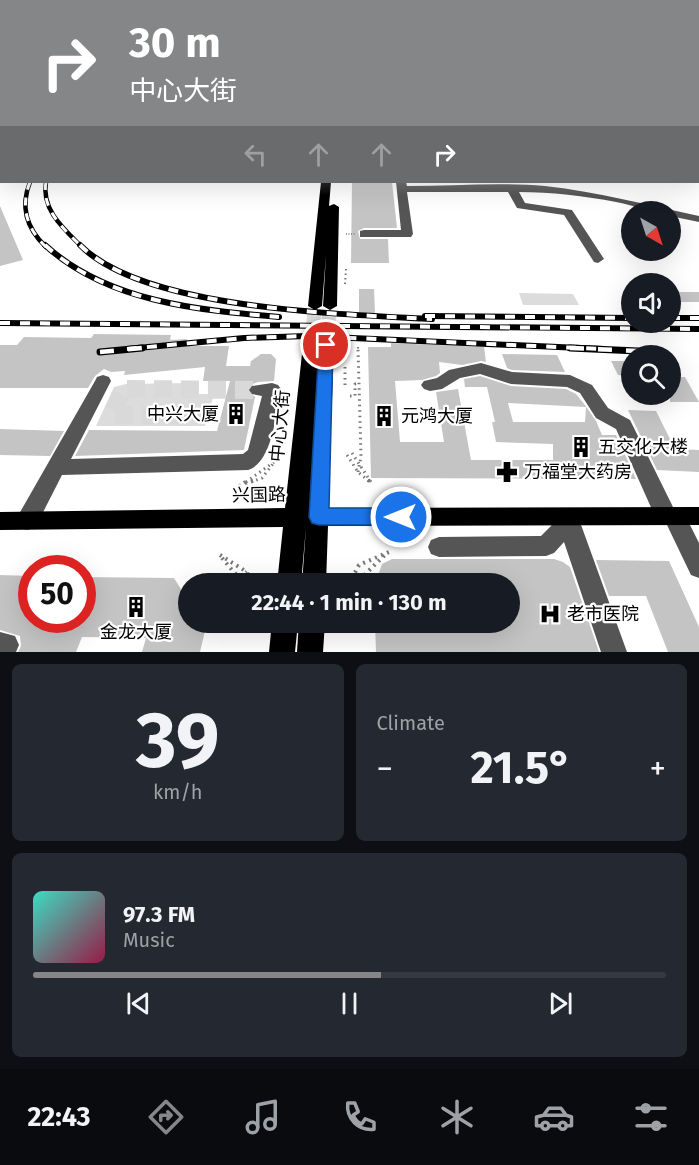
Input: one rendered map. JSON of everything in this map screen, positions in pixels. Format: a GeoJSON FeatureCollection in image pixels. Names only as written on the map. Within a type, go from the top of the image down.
{"type":"FeatureCollection","features":[{"type":"Feature","properties":{"kind":"main road"},"geometry":{"type":"LineString","coordinates":[[315,306],[326,183]]}},
{"type":"Feature","properties":{"kind":"main road"},"geometry":{"type":"LineString","coordinates":[[330,306],[335,183]]}},
{"type":"Feature","properties":{"kind":"main road","name":"中心大街"},"geometry":{"type":"LineString","coordinates":[[290,573],[319,345],[319,517],[315,573]]}},
{"type":"Feature","properties":{"kind":"main road","name":"兴国路"},"geometry":{"type":"LineString","coordinates":[[0,521],[296,517],[568,519],[699,516]]}},
{"type":"Feature","properties":{"kind":"main road"},"geometry":{"type":"LineString","coordinates":[[282,652],[284,633]]}},
{"type":"Feature","properties":{"kind":"main road"},"geometry":{"type":"LineString","coordinates":[[310,652],[311,633]]}},
{"type":"Feature","properties":{"kind":"street"},"geometry":{"type":"LineString","coordinates":[[595,183],[607,198]]}},
{"type":"Feature","properties":{"kind":"street"},"geometry":{"type":"LineString","coordinates":[[364,234],[407,234],[401,185],[514,186],[621,202]]}},
{"type":"Feature","properties":{"kind":"street"},"geometry":{"type":"LineString","coordinates":[[514,186],[521,206],[568,212],[598,259]]}},
{"type":"Feature","properties":{"kind":"street"},"geometry":{"type":"LineString","coordinates":[[681,215],[699,219]]}},
{"type":"Feature","properties":{"kind":"street"},"geometry":{"type":"LineString","coordinates":[[430,385],[442,383],[455,374],[481,368],[511,378],[570,381],[579,384],[586,389],[602,412],[623,425],[699,567]]}},
{"type":"Feature","properties":{"kind":"street"},"geometry":{"type":"LineString","coordinates":[[27,521],[103,381]]}},
{"type":"Feature","properties":{"kind":"street"},"geometry":{"type":"LineString","coordinates":[[56,467],[248,462],[257,453],[272,390],[258,390]]}},
{"type":"Feature","properties":{"kind":"street"},"geometry":{"type":"LineString","coordinates":[[439,547],[546,546],[568,519]]}},
{"type":"Feature","properties":{"kind":"street"},"geometry":{"type":"LineString","coordinates":[[568,519],[614,652]]}},
{"type":"Feature","properties":{"kind":"street"},"geometry":{"type":"LineString","coordinates":[[0,645],[6,645],[2,652]]}},
{"type":"Feature","properties":{"kind":"path"},"geometry":{"type":"LineString","coordinates":[[345,284],[346,269]]}},
{"type":"Feature","properties":{"kind":"path"},"geometry":{"type":"LineString","coordinates":[[358,347],[361,457],[358,472]]}},
{"type":"Feature","properties":{"kind":"path"},"geometry":{"type":"LineString","coordinates":[[345,367],[345,388]]}},
{"type":"Feature","properties":{"kind":"path"},"geometry":{"type":"LineString","coordinates":[[350,396],[355,396],[355,384],[359,384]]}},
{"type":"Feature","properties":{"kind":"path"},"geometry":{"type":"LineString","coordinates":[[347,455],[358,472],[373,484],[352,453]]}},
{"type":"Feature","properties":{"kind":"path"},"geometry":{"type":"LineString","coordinates":[[276,460],[262,478],[247,483],[239,486],[276,460]]}},
{"type":"Feature","properties":{"kind":"path"},"geometry":{"type":"LineString","coordinates":[[355,573],[359,565],[388,552],[366,573]]}},
{"type":"Feature","properties":{"kind":"path"},"geometry":{"type":"LineString","coordinates":[[235,573],[220,555],[247,572]]}},
{"type":"Feature","properties":{"kind":"shaded area"},"geometry":{"type":"Polygon","coordinates":[[[519,293],[573,294],[579,305],[523,305],[519,293]]]}},
{"type":"Feature","properties":{"kind":"shaded area"},"geometry":{"type":"Polygon","coordinates":[[[192,383],[189,394],[214,394],[205,426],[96,426],[114,387],[126,384],[192,383]]]}},
{"type":"Feature","properties":{"kind":"building"},"geometry":{"type":"Polygon","coordinates":[[[352,183],[392,183],[397,228],[364,228],[358,231],[360,239],[388,239],[389,263],[351,263],[352,183]]]}},
{"type":"Feature","properties":{"kind":"building"},"geometry":{"type":"Polygon","coordinates":[[[0,206],[23,260],[0,266],[0,206]]]}},
{"type":"Feature","properties":{"kind":"building"},"geometry":{"type":"Polygon","coordinates":[[[359,289],[374,289],[375,313],[359,313],[359,289]]]}},
{"type":"Feature","properties":{"kind":"building"},"geometry":{"type":"Polygon","coordinates":[[[681,292],[699,292],[699,302],[681,302],[681,292]]]}},
{"type":"Feature","properties":{"kind":"building"},"geometry":{"type":"Polygon","coordinates":[[[94,334],[171,335],[170,340],[187,339],[185,346],[229,346],[226,366],[250,366],[251,361],[261,354],[271,354],[276,359],[274,381],[258,382],[250,385],[247,390],[255,397],[244,450],[75,456],[89,430],[217,431],[230,381],[203,381],[205,367],[124,375],[125,371],[111,372],[104,369],[95,376],[88,388],[0,388],[0,345],[17,345],[24,337],[91,338],[94,334]]]}},
{"type":"Feature","properties":{"kind":"building"},"geometry":{"type":"Polygon","coordinates":[[[391,343],[484,347],[486,362],[462,365],[439,362],[440,373],[436,376],[422,380],[395,381],[400,442],[444,442],[436,392],[458,389],[471,460],[553,460],[553,444],[496,442],[492,422],[495,422],[487,387],[465,387],[464,379],[480,376],[511,386],[566,389],[576,394],[585,405],[602,435],[616,435],[636,479],[371,478],[368,347],[391,347],[391,343]],[[508,403],[513,422],[585,422],[586,407],[508,403]]]}},
{"type":"Feature","properties":{"kind":"building"},"geometry":{"type":"Polygon","coordinates":[[[502,354],[557,355],[565,372],[512,370],[507,368],[502,354]]]}},
{"type":"Feature","properties":{"kind":"building"},"geometry":{"type":"Polygon","coordinates":[[[611,361],[621,361],[621,375],[618,375],[611,361]]]}},
{"type":"Feature","properties":{"kind":"building"},"geometry":{"type":"Polygon","coordinates":[[[681,377],[685,377],[699,402],[681,402],[681,377]]]}},
{"type":"Feature","properties":{"kind":"building"},"geometry":{"type":"Polygon","coordinates":[[[628,410],[656,411],[675,449],[699,450],[699,472],[657,470],[628,410]]]}},
{"type":"Feature","properties":{"kind":"building"},"geometry":{"type":"Polygon","coordinates":[[[0,429],[64,431],[50,456],[0,455],[0,429]]]}},
{"type":"Feature","properties":{"kind":"building","name":"老市医院"},"geometry":{"type":"Polygon","coordinates":[[[392,559],[554,559],[563,562],[570,567],[599,652],[376,652],[375,633],[520,633],[520,573],[379,573],[382,564],[392,559]]]}},
{"type":"Feature","properties":{"kind":"building"},"geometry":{"type":"Polygon","coordinates":[[[596,560],[669,561],[699,627],[699,652],[668,652],[646,596],[609,596],[596,560]]]}},
{"type":"Feature","properties":{"kind":"building","name":"金龙大厦"},"geometry":{"type":"Polygon","coordinates":[[[0,575],[18,576],[18,633],[96,633],[96,577],[174,578],[178,584],[178,633],[204,633],[200,652],[142,652],[146,638],[82,637],[76,652],[18,652],[21,646],[20,636],[0,630],[0,575]]]}},
{"type":"Feature","properties":{"kind":"tunnel"},"geometry":{"type":"LineString","coordinates":[[311,345],[315,306]]}},
{"type":"Feature","properties":{"kind":"tunnel"},"geometry":{"type":"LineString","coordinates":[[326,345],[330,306]]}},
{"type":"Feature","properties":{"kind":"tunnel"},"geometry":{"type":"LineString","coordinates":[[187,415],[111,415],[124,389],[258,390]]}},
{"type":"Feature","properties":{"kind":"railway"},"geometry":{"type":"LineString","coordinates":[[30,183],[26,200],[27,217],[34,233],[46,247]]}},
{"type":"Feature","properties":{"kind":"railway"},"geometry":{"type":"LineString","coordinates":[[46,183],[45,192],[50,210],[61,226],[80,245]]}},
{"type":"Feature","properties":{"kind":"railway"},"geometry":{"type":"LineString","coordinates":[[45,245],[70,264],[96,279],[125,291],[186,306],[279,317]]}},
{"type":"Feature","properties":{"kind":"railway"},"geometry":{"type":"LineString","coordinates":[[80,245],[110,267],[149,283],[196,296],[298,311],[432,319]]}},
{"type":"Feature","properties":{"kind":"railway"},"geometry":{"type":"LineString","coordinates":[[425,316],[621,318]]}},
{"type":"Feature","properties":{"kind":"railway"},"geometry":{"type":"LineString","coordinates":[[681,318],[699,318]]}},
{"type":"Feature","properties":{"kind":"railway"},"geometry":{"type":"LineString","coordinates":[[0,323],[699,329]]}},
{"type":"Feature","properties":{"kind":"railway"},"geometry":{"type":"LineString","coordinates":[[127,349],[244,338],[307,336],[603,349]]}},
{"type":"Feature","properties":{"kind":"railway"},"geometry":{"type":"LineString","coordinates":[[100,352],[142,348]]}},
{"type":"Feature","properties":{"kind":"railway"},"geometry":{"type":"LineString","coordinates":[[570,348],[621,350]]}},
{"type":"Feature","properties":{"kind":"place","name":"中兴大厦"},"geometry":{"type":"Point","coordinates":[236,414]}},
{"type":"Feature","properties":{"kind":"place","name":"元鸿大厦"},"geometry":{"type":"Point","coordinates":[384,416]}},
{"type":"Feature","properties":{"kind":"place","name":"五交化大楼"},"geometry":{"type":"Point","coordinates":[581,447]}},
{"type":"Feature","properties":{"kind":"place","name":"万福堂大药房"},"geometry":{"type":"Point","coordinates":[507,472]}},
{"type":"Feature","properties":{"kind":"place","name":"金龙大厦"},"geometry":{"type":"Point","coordinates":[136,607]}},
{"type":"Feature","properties":{"kind":"place","name":"老市医院"},"geometry":{"type":"Point","coordinates":[550,614]}},
{"type":"Feature","properties":{"kind":"route"},"geometry":{"type":"LineString","coordinates":[[326,345],[319,517],[401,517]]}}]}
